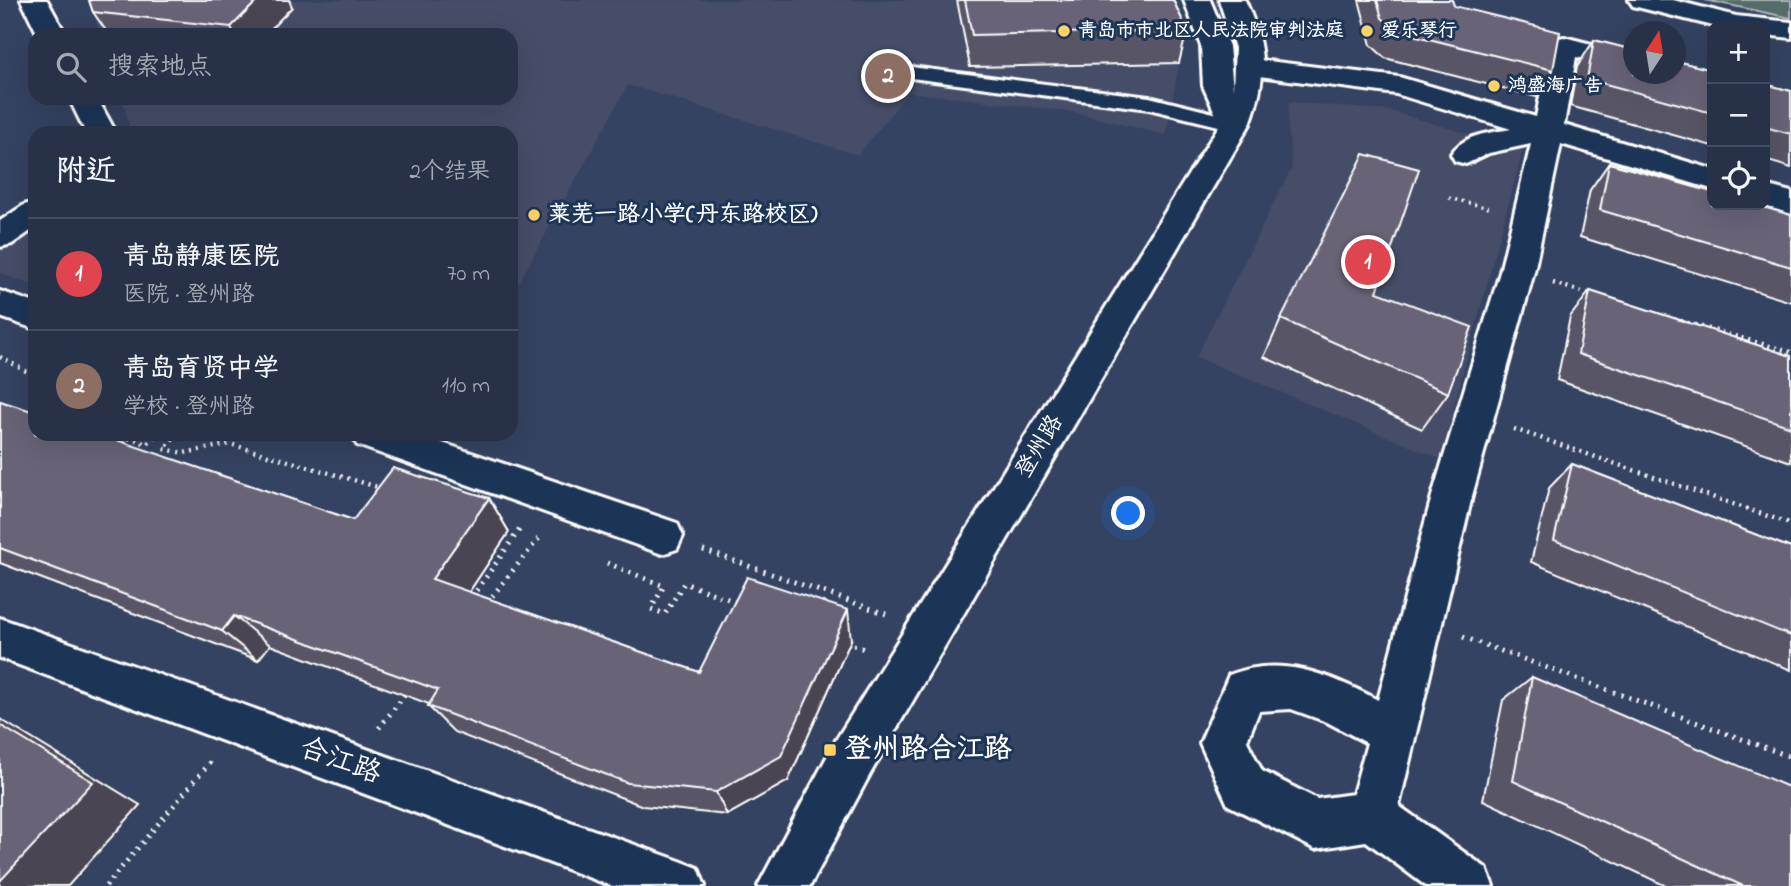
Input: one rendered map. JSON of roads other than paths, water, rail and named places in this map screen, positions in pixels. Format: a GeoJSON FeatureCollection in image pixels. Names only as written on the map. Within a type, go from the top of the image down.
{"type":"FeatureCollection","features":[{"type":"Feature","properties":{"kind":"street"},"geometry":{"type":"LineString","coordinates":[[34,0],[48,28]]}},
{"type":"Feature","properties":{"kind":"street"},"geometry":{"type":"LineString","coordinates":[[1197,0],[1215,46],[1217,86],[1235,124]]}},
{"type":"Feature","properties":{"kind":"street"},"geometry":{"type":"LineString","coordinates":[[1232,0],[1242,21],[1251,67],[1399,86],[1707,178]]}},
{"type":"Feature","properties":{"kind":"street"},"geometry":{"type":"LineString","coordinates":[[1642,0],[1724,21]]}},
{"type":"Feature","properties":{"kind":"street"},"geometry":{"type":"LineString","coordinates":[[1770,28],[1791,30]]}},
{"type":"Feature","properties":{"kind":"street"},"geometry":{"type":"LineString","coordinates":[[1372,816],[1452,496],[1509,301],[1536,191],[1564,45],[1623,61]]}},
{"type":"Feature","properties":{"kind":"street","name":"登州路"},"geometry":{"type":"LineString","coordinates":[[783,886],[853,757],[1235,124],[1248,92],[1251,67]]}},
{"type":"Feature","properties":{"kind":"street"},"geometry":{"type":"LineString","coordinates":[[87,105],[97,126]]}},
{"type":"Feature","properties":{"kind":"street"},"geometry":{"type":"LineString","coordinates":[[1466,154],[1480,145],[1548,131]]}},
{"type":"Feature","properties":{"kind":"street"},"geometry":{"type":"LineString","coordinates":[[1770,197],[1791,203]]}},
{"type":"Feature","properties":{"kind":"street"},"geometry":{"type":"LineString","coordinates":[[0,236],[28,218]]}},
{"type":"Feature","properties":{"kind":"street"},"geometry":{"type":"LineString","coordinates":[[0,304],[28,314]]}},
{"type":"Feature","properties":{"kind":"street"},"geometry":{"type":"LineString","coordinates":[[391,441],[662,536]]}},
{"type":"Feature","properties":{"kind":"street","name":"合江路"},"geometry":{"type":"LineString","coordinates":[[0,638],[680,886]]}},
{"type":"Feature","properties":{"kind":"street"},"geometry":{"type":"LineString","coordinates":[[1392,732],[1340,705],[1291,687],[1245,690],[1223,743],[1245,788],[1315,824],[1372,816],[1468,886]]}},
{"type":"Feature","properties":{"kind":"lane"},"geometry":{"type":"LineString","coordinates":[[895,71],[1149,103],[1235,124]]}},
{"type":"Feature","properties":{"kind":"place","name":"青岛市市北区人民法院审判法庭"},"geometry":{"type":"Point","coordinates":[1064,31]}},
{"type":"Feature","properties":{"kind":"place","name":"爱乐琴行"},"geometry":{"type":"Point","coordinates":[1367,31]}},
{"type":"Feature","properties":{"kind":"place","name":"青岛育贤中学"},"geometry":{"type":"Point","coordinates":[888,76]}},
{"type":"Feature","properties":{"kind":"place","name":"鸿盛海广告"},"geometry":{"type":"Point","coordinates":[1494,86]}},
{"type":"Feature","properties":{"kind":"place","name":"莱芜一路小学(丹东路校区)"},"geometry":{"type":"Point","coordinates":[534,215]}},
{"type":"Feature","properties":{"kind":"place","name":"青岛静康医院"},"geometry":{"type":"Point","coordinates":[1368,262]}},
{"type":"Feature","properties":{"kind":"place","name":"登州路合江路"},"geometry":{"type":"Point","coordinates":[830,750]}}]}
